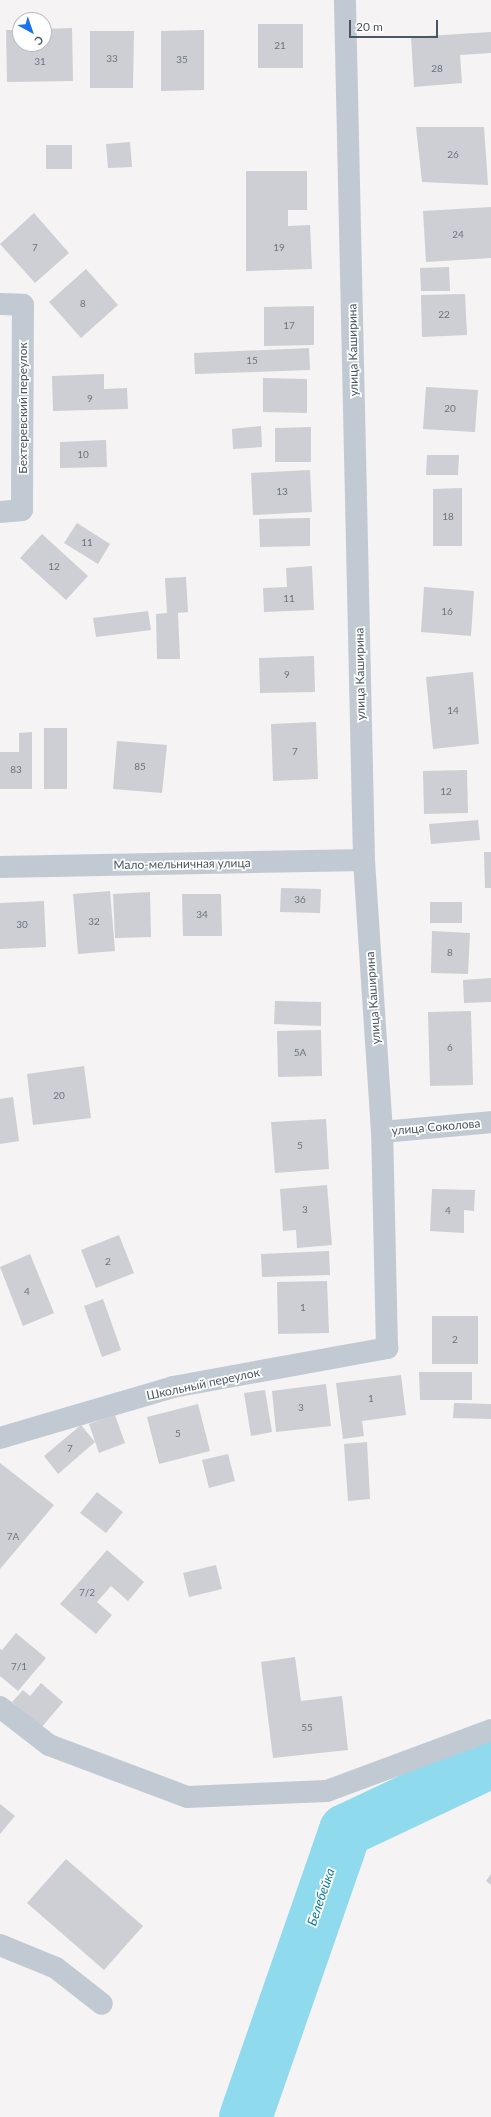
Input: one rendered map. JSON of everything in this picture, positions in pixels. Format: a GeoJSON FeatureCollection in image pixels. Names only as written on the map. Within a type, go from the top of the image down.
{"type":"FeatureCollection","features":[{"type":"Feature","properties":{"kind":"street","name":"улица Каширина"},"geometry":{"type":"LineString","coordinates":[[345,0],[364,860],[382,1132],[387,1348]]}},
{"type":"Feature","properties":{"kind":"street","name":"Бехтеревский переулок"},"geometry":{"type":"LineString","coordinates":[[0,304],[23,305],[22,510],[0,512]]}},
{"type":"Feature","properties":{"kind":"street","name":"Мало-мельничная улица"},"geometry":{"type":"LineString","coordinates":[[0,867],[364,860]]}},
{"type":"Feature","properties":{"kind":"street","name":"улица Соколова"},"geometry":{"type":"LineString","coordinates":[[382,1132],[491,1122]]}},
{"type":"Feature","properties":{"kind":"street","name":"Школьный переулок"},"geometry":{"type":"LineString","coordinates":[[0,1438],[174,1387],[387,1348]]}},
{"type":"Feature","properties":{"kind":"street"},"geometry":{"type":"LineString","coordinates":[[0,1707],[49,1745],[187,1797],[327,1791],[491,1730]]}},
{"type":"Feature","properties":{"kind":"street"},"geometry":{"type":"LineString","coordinates":[[0,1945],[56,1968],[102,2004]]}},
{"type":"Feature","properties":{"kind":"building"},"geometry":{"type":"Polygon","coordinates":[[[258,24],[303,24],[303,68],[258,68],[258,24]]]}},
{"type":"Feature","properties":{"kind":"building"},"geometry":{"type":"Polygon","coordinates":[[[72,28],[73,81],[7,82],[6,30],[12,30],[12,52],[52,52],[52,29],[72,28]]]}},
{"type":"Feature","properties":{"kind":"building"},"geometry":{"type":"Polygon","coordinates":[[[204,30],[204,90],[161,91],[161,31],[204,30]]]}},
{"type":"Feature","properties":{"kind":"building"},"geometry":{"type":"Polygon","coordinates":[[[90,31],[134,31],[133,88],[90,88],[90,31]]]}},
{"type":"Feature","properties":{"kind":"building"},"geometry":{"type":"Polygon","coordinates":[[[491,32],[491,53],[460,55],[462,83],[414,87],[411,37],[491,32]]]}},
{"type":"Feature","properties":{"kind":"building"},"geometry":{"type":"Polygon","coordinates":[[[416,127],[484,127],[488,185],[422,182],[416,127]]]}},
{"type":"Feature","properties":{"kind":"building"},"geometry":{"type":"Polygon","coordinates":[[[130,142],[132,167],[108,168],[106,144],[130,142]]]}},
{"type":"Feature","properties":{"kind":"building"},"geometry":{"type":"Polygon","coordinates":[[[46,145],[72,145],[72,169],[46,169],[46,145]]]}},
{"type":"Feature","properties":{"kind":"building"},"geometry":{"type":"Polygon","coordinates":[[[246,171],[307,171],[307,210],[288,210],[288,226],[310,225],[312,269],[246,271],[246,171]]]}},
{"type":"Feature","properties":{"kind":"building"},"geometry":{"type":"Polygon","coordinates":[[[491,207],[491,258],[426,262],[423,211],[491,207]]]}},
{"type":"Feature","properties":{"kind":"building"},"geometry":{"type":"Polygon","coordinates":[[[34,213],[69,253],[35,283],[0,244],[34,213]]]}},
{"type":"Feature","properties":{"kind":"building"},"geometry":{"type":"Polygon","coordinates":[[[449,267],[450,291],[421,291],[420,268],[449,267]]]}},
{"type":"Feature","properties":{"kind":"building"},"geometry":{"type":"Polygon","coordinates":[[[86,269],[118,305],[81,338],[49,302],[86,269]]]}},
{"type":"Feature","properties":{"kind":"building"},"geometry":{"type":"Polygon","coordinates":[[[465,294],[467,335],[422,337],[421,295],[465,294]]]}},
{"type":"Feature","properties":{"kind":"building"},"geometry":{"type":"Polygon","coordinates":[[[314,306],[314,345],[264,346],[264,307],[314,306]]]}},
{"type":"Feature","properties":{"kind":"building"},"geometry":{"type":"Polygon","coordinates":[[[309,348],[310,370],[195,374],[194,353],[309,348]]]}},
{"type":"Feature","properties":{"kind":"building"},"geometry":{"type":"Polygon","coordinates":[[[104,374],[104,389],[127,388],[128,409],[53,411],[52,376],[104,374]]]}},
{"type":"Feature","properties":{"kind":"building"},"geometry":{"type":"Polygon","coordinates":[[[263,378],[307,379],[307,413],[263,412],[263,378]]]}},
{"type":"Feature","properties":{"kind":"building"},"geometry":{"type":"Polygon","coordinates":[[[426,387],[478,390],[475,432],[423,429],[426,387]]]}},
{"type":"Feature","properties":{"kind":"building"},"geometry":{"type":"Polygon","coordinates":[[[261,426],[262,447],[233,449],[232,429],[261,426]]]}},
{"type":"Feature","properties":{"kind":"building"},"geometry":{"type":"Polygon","coordinates":[[[311,427],[311,462],[275,462],[275,428],[311,427]]]}},
{"type":"Feature","properties":{"kind":"building"},"geometry":{"type":"Polygon","coordinates":[[[106,440],[107,467],[60,468],[60,442],[106,440]]]}},
{"type":"Feature","properties":{"kind":"building"},"geometry":{"type":"Polygon","coordinates":[[[427,455],[459,455],[458,475],[426,475],[427,455]]]}},
{"type":"Feature","properties":{"kind":"building"},"geometry":{"type":"Polygon","coordinates":[[[310,470],[312,512],[253,515],[251,473],[310,470]]]}},
{"type":"Feature","properties":{"kind":"building"},"geometry":{"type":"Polygon","coordinates":[[[462,488],[462,546],[433,546],[433,489],[462,488]]]}},
{"type":"Feature","properties":{"kind":"building"},"geometry":{"type":"Polygon","coordinates":[[[310,518],[310,546],[260,547],[259,519],[310,518]]]}},
{"type":"Feature","properties":{"kind":"building"},"geometry":{"type":"Polygon","coordinates":[[[77,523],[110,544],[98,564],[64,543],[77,523]]]}},
{"type":"Feature","properties":{"kind":"building"},"geometry":{"type":"Polygon","coordinates":[[[42,534],[88,576],[66,600],[20,558],[42,534]]]}},
{"type":"Feature","properties":{"kind":"building"},"geometry":{"type":"Polygon","coordinates":[[[312,566],[314,610],[264,612],[263,588],[287,587],[286,568],[312,566]]]}},
{"type":"Feature","properties":{"kind":"building"},"geometry":{"type":"Polygon","coordinates":[[[186,577],[188,612],[178,613],[180,659],[157,659],[156,614],[167,613],[165,578],[186,577]]]}},
{"type":"Feature","properties":{"kind":"building"},"geometry":{"type":"Polygon","coordinates":[[[424,587],[474,591],[471,636],[421,632],[424,587]]]}},
{"type":"Feature","properties":{"kind":"building"},"geometry":{"type":"Polygon","coordinates":[[[148,611],[151,630],[96,637],[93,618],[148,611]]]}},
{"type":"Feature","properties":{"kind":"building"},"geometry":{"type":"Polygon","coordinates":[[[314,656],[315,692],[260,693],[259,658],[314,656]]]}},
{"type":"Feature","properties":{"kind":"building"},"geometry":{"type":"Polygon","coordinates":[[[473,672],[479,744],[433,749],[426,677],[473,672]]]}},
{"type":"Feature","properties":{"kind":"building"},"geometry":{"type":"Polygon","coordinates":[[[316,722],[318,779],[273,781],[271,724],[316,722]]]}},
{"type":"Feature","properties":{"kind":"building"},"geometry":{"type":"Polygon","coordinates":[[[44,728],[67,728],[67,789],[44,789],[44,728]]]}},
{"type":"Feature","properties":{"kind":"building"},"geometry":{"type":"Polygon","coordinates":[[[32,732],[32,789],[0,789],[0,752],[19,752],[19,733],[32,732]]]}},
{"type":"Feature","properties":{"kind":"building"},"geometry":{"type":"Polygon","coordinates":[[[117,741],[167,745],[162,793],[113,789],[117,741]]]}},
{"type":"Feature","properties":{"kind":"building"},"geometry":{"type":"Polygon","coordinates":[[[467,770],[468,813],[424,814],[423,771],[467,770]]]}},
{"type":"Feature","properties":{"kind":"building"},"geometry":{"type":"Polygon","coordinates":[[[478,820],[480,840],[431,844],[429,824],[478,820]]]}},
{"type":"Feature","properties":{"kind":"building"},"geometry":{"type":"Polygon","coordinates":[[[484,852],[491,852],[491,888],[485,888],[484,852]]]}},
{"type":"Feature","properties":{"kind":"building"},"geometry":{"type":"Polygon","coordinates":[[[281,888],[321,889],[320,913],[280,912],[281,888]]]}},
{"type":"Feature","properties":{"kind":"building"},"geometry":{"type":"Polygon","coordinates":[[[110,891],[115,951],[78,954],[73,894],[110,891]]]}},
{"type":"Feature","properties":{"kind":"building"},"geometry":{"type":"Polygon","coordinates":[[[150,892],[151,937],[115,938],[113,894],[150,892]]]}},
{"type":"Feature","properties":{"kind":"building"},"geometry":{"type":"Polygon","coordinates":[[[182,894],[221,894],[222,936],[183,936],[182,894]]]}},
{"type":"Feature","properties":{"kind":"building"},"geometry":{"type":"Polygon","coordinates":[[[44,901],[46,947],[0,949],[0,903],[44,901]]]}},
{"type":"Feature","properties":{"kind":"building"},"geometry":{"type":"Polygon","coordinates":[[[430,902],[462,902],[462,923],[430,923],[430,902]]]}},
{"type":"Feature","properties":{"kind":"building"},"geometry":{"type":"Polygon","coordinates":[[[432,931],[470,933],[468,974],[431,973],[432,931]]]}},
{"type":"Feature","properties":{"kind":"building"},"geometry":{"type":"Polygon","coordinates":[[[491,978],[491,1002],[464,1003],[463,980],[491,978]]]}},
{"type":"Feature","properties":{"kind":"building"},"geometry":{"type":"Polygon","coordinates":[[[275,1001],[321,1002],[321,1026],[274,1024],[275,1001]]]}},
{"type":"Feature","properties":{"kind":"building"},"geometry":{"type":"Polygon","coordinates":[[[471,1011],[473,1085],[430,1086],[428,1012],[471,1011]]]}},
{"type":"Feature","properties":{"kind":"building"},"geometry":{"type":"Polygon","coordinates":[[[321,1030],[322,1076],[278,1077],[277,1031],[321,1030]]]}},
{"type":"Feature","properties":{"kind":"building"},"geometry":{"type":"Polygon","coordinates":[[[84,1066],[91,1118],[33,1125],[27,1074],[84,1066]]]}},
{"type":"Feature","properties":{"kind":"building"},"geometry":{"type":"Polygon","coordinates":[[[13,1097],[19,1141],[0,1144],[0,1099],[13,1097]]]}},
{"type":"Feature","properties":{"kind":"building"},"geometry":{"type":"Polygon","coordinates":[[[326,1119],[329,1169],[275,1173],[271,1122],[326,1119]]]}},
{"type":"Feature","properties":{"kind":"building"},"geometry":{"type":"Polygon","coordinates":[[[327,1185],[332,1245],[297,1248],[296,1230],[283,1231],[280,1189],[327,1185]]]}},
{"type":"Feature","properties":{"kind":"building"},"geometry":{"type":"Polygon","coordinates":[[[432,1189],[475,1190],[474,1211],[464,1210],[464,1233],[430,1231],[432,1189]]]}},
{"type":"Feature","properties":{"kind":"building"},"geometry":{"type":"Polygon","coordinates":[[[119,1235],[134,1273],[96,1288],[81,1250],[119,1235]]]}},
{"type":"Feature","properties":{"kind":"building"},"geometry":{"type":"Polygon","coordinates":[[[329,1251],[330,1275],[262,1277],[261,1254],[329,1251]]]}},
{"type":"Feature","properties":{"kind":"building"},"geometry":{"type":"Polygon","coordinates":[[[30,1254],[54,1313],[23,1326],[0,1267],[30,1254]]]}},
{"type":"Feature","properties":{"kind":"building"},"geometry":{"type":"Polygon","coordinates":[[[327,1281],[329,1333],[278,1334],[277,1282],[327,1281]]]}},
{"type":"Feature","properties":{"kind":"building"},"geometry":{"type":"Polygon","coordinates":[[[103,1299],[121,1350],[102,1357],[84,1306],[103,1299]]]}},
{"type":"Feature","properties":{"kind":"building"},"geometry":{"type":"Polygon","coordinates":[[[432,1316],[478,1316],[478,1364],[432,1364],[432,1316]]]}},
{"type":"Feature","properties":{"kind":"building"},"geometry":{"type":"Polygon","coordinates":[[[419,1372],[472,1372],[472,1400],[420,1400],[419,1372]]]}},
{"type":"Feature","properties":{"kind":"building"},"geometry":{"type":"Polygon","coordinates":[[[401,1375],[406,1415],[362,1421],[364,1436],[343,1439],[336,1383],[401,1375]]]}},
{"type":"Feature","properties":{"kind":"building"},"geometry":{"type":"Polygon","coordinates":[[[326,1384],[331,1426],[276,1432],[272,1391],[326,1384]]]}},
{"type":"Feature","properties":{"kind":"building"},"geometry":{"type":"Polygon","coordinates":[[[265,1390],[272,1432],[251,1436],[244,1393],[265,1390]]]}},
{"type":"Feature","properties":{"kind":"building"},"geometry":{"type":"Polygon","coordinates":[[[454,1403],[491,1404],[491,1419],[453,1418],[454,1403]]]}},
{"type":"Feature","properties":{"kind":"building"},"geometry":{"type":"Polygon","coordinates":[[[198,1404],[210,1451],[159,1464],[147,1417],[198,1404]]]}},
{"type":"Feature","properties":{"kind":"building"},"geometry":{"type":"Polygon","coordinates":[[[115,1415],[125,1443],[99,1453],[89,1424],[115,1415]]]}},
{"type":"Feature","properties":{"kind":"building"},"geometry":{"type":"Polygon","coordinates":[[[81,1425],[95,1442],[58,1474],[44,1456],[81,1425]]]}},
{"type":"Feature","properties":{"kind":"building"},"geometry":{"type":"Polygon","coordinates":[[[367,1442],[370,1499],[348,1501],[344,1444],[367,1442]]]}},
{"type":"Feature","properties":{"kind":"building"},"geometry":{"type":"Polygon","coordinates":[[[228,1454],[235,1481],[209,1488],[202,1460],[228,1454]]]}},
{"type":"Feature","properties":{"kind":"building"},"geometry":{"type":"Polygon","coordinates":[[[0,1463],[54,1505],[0,1569],[0,1463]]]}},
{"type":"Feature","properties":{"kind":"building"},"geometry":{"type":"Polygon","coordinates":[[[97,1492],[123,1512],[106,1533],[80,1513],[97,1492]]]}},
{"type":"Feature","properties":{"kind":"building"},"geometry":{"type":"Polygon","coordinates":[[[107,1550],[144,1582],[128,1601],[111,1586],[97,1602],[112,1615],[96,1634],[60,1604],[107,1550]]]}},
{"type":"Feature","properties":{"kind":"building"},"geometry":{"type":"Polygon","coordinates":[[[216,1565],[222,1589],[189,1597],[183,1573],[216,1565]]]}},
{"type":"Feature","properties":{"kind":"building"},"geometry":{"type":"Polygon","coordinates":[[[16,1633],[46,1658],[18,1691],[0,1676],[0,1649],[2,1650],[16,1633]]]}},
{"type":"Feature","properties":{"kind":"building"},"geometry":{"type":"Polygon","coordinates":[[[295,1657],[301,1701],[342,1696],[348,1750],[273,1758],[261,1662],[295,1657]]]}},
{"type":"Feature","properties":{"kind":"building"},"geometry":{"type":"Polygon","coordinates":[[[41,1683],[63,1702],[41,1728],[12,1702],[23,1690],[30,1696],[41,1683]]]}},
{"type":"Feature","properties":{"kind":"building"},"geometry":{"type":"Polygon","coordinates":[[[0,1804],[15,1816],[0,1834],[0,1804]]]}},
{"type":"Feature","properties":{"kind":"building"},"geometry":{"type":"Polygon","coordinates":[[[66,1859],[143,1926],[104,1970],[27,1903],[66,1859]]]}},
{"type":"Feature","properties":{"kind":"building"},"geometry":{"type":"Polygon","coordinates":[[[491,1874],[491,1885],[486,1881],[491,1874]]]}},
{"type":"Feature","properties":{"kind":"waterway","name":"Белебейка"},"geometry":{"type":"LineString","coordinates":[[245,2117],[345,1830],[491,1761]]}}]}
